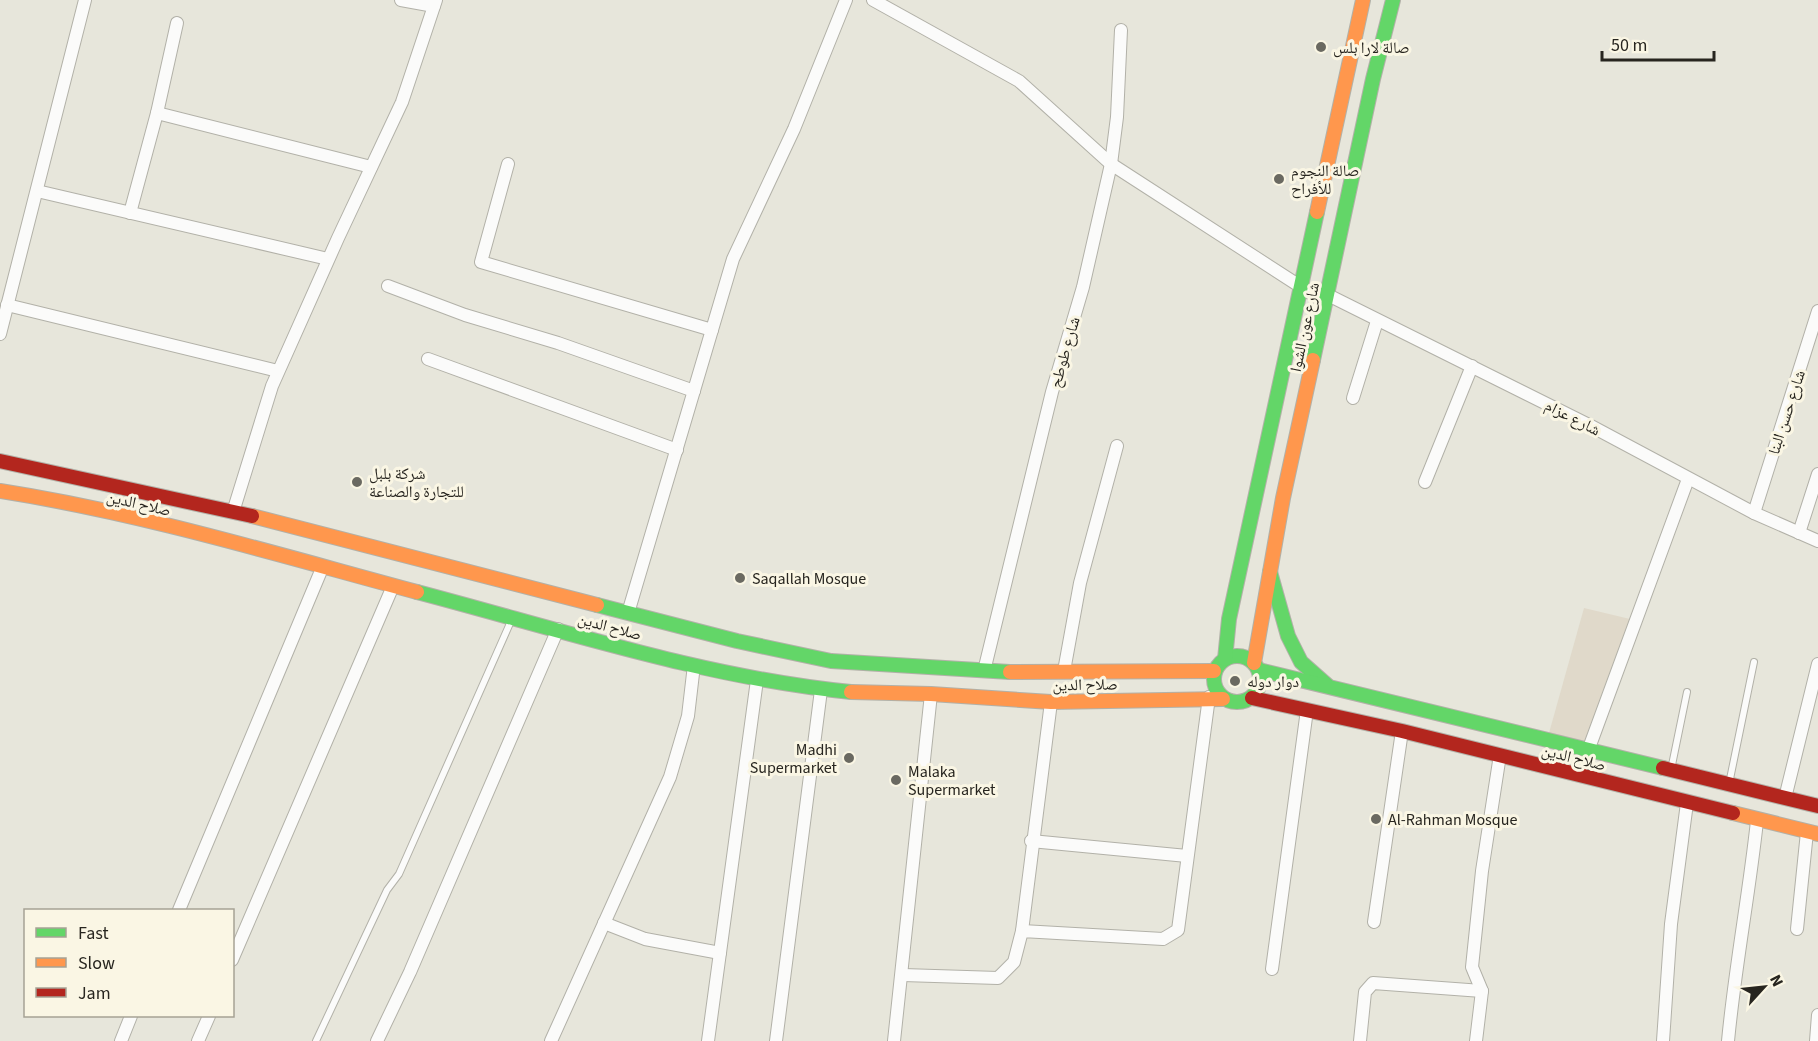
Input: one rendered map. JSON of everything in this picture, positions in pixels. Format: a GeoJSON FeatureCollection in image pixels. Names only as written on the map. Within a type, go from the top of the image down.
{"type":"FeatureCollection","features":[{"type":"Feature","properties":{"kind":"main road","name":"شارع عون الشوا"},"geometry":{"type":"LineString","coordinates":[[1225,659],[1229,619],[1363,0]]}},
{"type":"Feature","properties":{"kind":"main road","name":"شارع عون الشوا"},"geometry":{"type":"LineString","coordinates":[[1256,666],[1270,572],[1373,79],[1393,0]]}},
{"type":"Feature","properties":{"kind":"main road","name":"صلاح الدين"},"geometry":{"type":"LineString","coordinates":[[0,461],[233,512],[628,613],[831,662],[984,671],[1214,671]]}},
{"type":"Feature","properties":{"kind":"main road","name":"صلاح الدين"},"geometry":{"type":"LineString","coordinates":[[0,491],[58,500],[757,680],[821,690],[870,694],[932,694],[1051,702],[1216,698]]}},
{"type":"Feature","properties":{"kind":"main road"},"geometry":{"type":"LineString","coordinates":[[1270,572],[1288,636],[1301,662],[1331,687]]}},
{"type":"Feature","properties":{"kind":"main road"},"geometry":{"type":"LineString","coordinates":[[1240,656],[1256,666],[1260,685],[1252,698],[1238,703],[1216,698],[1214,671],[1225,659],[1240,656]]}},
{"type":"Feature","properties":{"kind":"main road","name":"صلاح الدين"},"geometry":{"type":"LineString","coordinates":[[1256,666],[1331,687],[1589,748],[1729,786],[1818,806]]}},
{"type":"Feature","properties":{"kind":"main road","name":"صلاح الدين"},"geometry":{"type":"LineString","coordinates":[[1252,698],[1402,731],[1756,821],[1813,833]]}},
{"type":"Feature","properties":{"kind":"street"},"geometry":{"type":"LineString","coordinates":[[0,334],[85,0]]}},
{"type":"Feature","properties":{"kind":"street"},"geometry":{"type":"LineString","coordinates":[[233,512],[278,371],[402,102],[435,3],[401,0]]}},
{"type":"Feature","properties":{"kind":"street"},"geometry":{"type":"LineString","coordinates":[[628,613],[733,259],[794,129],[846,0]]}},
{"type":"Feature","properties":{"kind":"street","name":"شارع عزام"},"geometry":{"type":"LineString","coordinates":[[873,0],[1019,81],[1112,164],[1302,287],[1472,366],[1754,513],[1818,540]]}},
{"type":"Feature","properties":{"kind":"street"},"geometry":{"type":"LineString","coordinates":[[130,213],[158,113],[177,23]]}},
{"type":"Feature","properties":{"kind":"street","name":"شارع طوطح"},"geometry":{"type":"LineString","coordinates":[[984,671],[1052,392],[1083,287],[1112,164],[1117,117],[1121,30]]}},
{"type":"Feature","properties":{"kind":"street"},"geometry":{"type":"LineString","coordinates":[[158,113],[371,167]]}},
{"type":"Feature","properties":{"kind":"street"},"geometry":{"type":"LineString","coordinates":[[508,164],[481,262],[712,330]]}},
{"type":"Feature","properties":{"kind":"street"},"geometry":{"type":"LineString","coordinates":[[37,191],[328,259]]}},
{"type":"Feature","properties":{"kind":"street"},"geometry":{"type":"LineString","coordinates":[[388,286],[465,315],[558,343],[694,391]]}},
{"type":"Feature","properties":{"kind":"street"},"geometry":{"type":"LineString","coordinates":[[7,305],[278,371]]}},
{"type":"Feature","properties":{"kind":"street","name":"شارع حسن البنا"},"geometry":{"type":"LineString","coordinates":[[1754,513],[1818,311]]}},
{"type":"Feature","properties":{"kind":"street"},"geometry":{"type":"LineString","coordinates":[[1353,398],[1377,321]]}},
{"type":"Feature","properties":{"kind":"street"},"geometry":{"type":"LineString","coordinates":[[428,359],[677,450]]}},
{"type":"Feature","properties":{"kind":"street"},"geometry":{"type":"LineString","coordinates":[[1425,482],[1472,366]]}},
{"type":"Feature","properties":{"kind":"street"},"geometry":{"type":"LineString","coordinates":[[1064,671],[1080,583],[1117,446]]}},
{"type":"Feature","properties":{"kind":"street"},"geometry":{"type":"LineString","coordinates":[[1799,533],[1818,474]]}},
{"type":"Feature","properties":{"kind":"street"},"geometry":{"type":"LineString","coordinates":[[1589,748],[1688,479]]}},
{"type":"Feature","properties":{"kind":"street"},"geometry":{"type":"LineString","coordinates":[[179,909],[322,567]]}},
{"type":"Feature","properties":{"kind":"street"},"geometry":{"type":"LineString","coordinates":[[234,955],[393,586]]}},
{"type":"Feature","properties":{"kind":"street"},"geometry":{"type":"LineString","coordinates":[[377,1041],[410,972],[558,629]]}},
{"type":"Feature","properties":{"kind":"street"},"geometry":{"type":"LineString","coordinates":[[1785,798],[1818,664]]}},
{"type":"Feature","properties":{"kind":"street"},"geometry":{"type":"LineString","coordinates":[[551,1041],[670,777],[680,750],[694,665]]}},
{"type":"Feature","properties":{"kind":"street"},"geometry":{"type":"LineString","coordinates":[[708,1041],[757,680]]}},
{"type":"Feature","properties":{"kind":"street"},"geometry":{"type":"LineString","coordinates":[[776,1041],[821,690]]}},
{"type":"Feature","properties":{"kind":"street"},"geometry":{"type":"LineString","coordinates":[[894,1041],[932,694]]}},
{"type":"Feature","properties":{"kind":"street"},"geometry":{"type":"LineString","coordinates":[[1022,930],[1163,939],[1178,930],[1187,856],[1216,698]]}},
{"type":"Feature","properties":{"kind":"street"},"geometry":{"type":"LineString","coordinates":[[903,975],[998,978],[1014,962],[1022,930],[1031,841],[1051,702]]}},
{"type":"Feature","properties":{"kind":"street"},"geometry":{"type":"LineString","coordinates":[[1272,969],[1307,710]]}},
{"type":"Feature","properties":{"kind":"street"},"geometry":{"type":"LineString","coordinates":[[1374,922],[1402,731]]}},
{"type":"Feature","properties":{"kind":"street"},"geometry":{"type":"LineString","coordinates":[[1476,1041],[1482,991],[1472,967],[1482,871],[1500,755]]}},
{"type":"Feature","properties":{"kind":"street"},"geometry":{"type":"LineString","coordinates":[[1663,1041],[1671,924],[1687,803]]}},
{"type":"Feature","properties":{"kind":"street"},"geometry":{"type":"LineString","coordinates":[[1728,1041],[1734,984],[1749,896],[1756,821]]}},
{"type":"Feature","properties":{"kind":"street"},"geometry":{"type":"LineString","coordinates":[[1797,929],[1813,833]]}},
{"type":"Feature","properties":{"kind":"street"},"geometry":{"type":"LineString","coordinates":[[1031,841],[1187,856]]}},
{"type":"Feature","properties":{"kind":"street"},"geometry":{"type":"LineString","coordinates":[[604,923],[645,939],[720,953]]}},
{"type":"Feature","properties":{"kind":"street"},"geometry":{"type":"LineString","coordinates":[[1360,1041],[1365,992],[1373,983],[1482,991]]}},
{"type":"Feature","properties":{"kind":"street"},"geometry":{"type":"LineString","coordinates":[[1816,1041],[1818,1016]]}},
{"type":"Feature","properties":{"kind":"street"},"geometry":{"type":"LineString","coordinates":[[121,1041],[131,1017]]}},
{"type":"Feature","properties":{"kind":"street"},"geometry":{"type":"LineString","coordinates":[[198,1041],[209,1017]]}},
{"type":"Feature","properties":{"kind":"lane"},"geometry":{"type":"LineString","coordinates":[[316,1041],[387,890],[399,874],[484,687],[512,618]]}},
{"type":"Feature","properties":{"kind":"lane"},"geometry":{"type":"LineString","coordinates":[[1729,786],[1754,662]]}},
{"type":"Feature","properties":{"kind":"lane"},"geometry":{"type":"LineString","coordinates":[[1671,771],[1687,692]]}},
{"type":"Feature","properties":{"kind":"shaded area"},"geometry":{"type":"Polygon","coordinates":[[[1584,608],[1630,619],[1595,744],[1549,733],[1584,608]]]}},
{"type":"Feature","properties":{"kind":"traffic: fast"},"geometry":{"type":"LineString","coordinates":[[1313,360],[1373,79],[1393,0]]}},
{"type":"Feature","properties":{"kind":"traffic: fast"},"geometry":{"type":"LineString","coordinates":[[1225,659],[1229,619],[1317,212]]}},
{"type":"Feature","properties":{"kind":"traffic: fast"},"geometry":{"type":"LineString","coordinates":[[1270,572],[1288,636],[1301,662],[1327,685]]}},
{"type":"Feature","properties":{"kind":"traffic: fast"},"geometry":{"type":"LineString","coordinates":[[417,592],[687,664],[742,676],[851,692]]}},
{"type":"Feature","properties":{"kind":"traffic: fast"},"geometry":{"type":"LineString","coordinates":[[597,605],[737,641],[831,661],[1010,672]]}},
{"type":"Feature","properties":{"kind":"traffic: fast"},"geometry":{"type":"LineString","coordinates":[[1242,656],[1254,662],[1259,670],[1260,679],[1259,688],[1254,696],[1246,701],[1232,702],[1224,699],[1217,692],[1214,674],[1217,666],[1224,659],[1242,656]]}},
{"type":"Feature","properties":{"kind":"traffic: fast"},"geometry":{"type":"LineString","coordinates":[[1259,670],[1663,768]]}},
{"type":"Feature","properties":{"kind":"traffic: slow"},"geometry":{"type":"LineString","coordinates":[[1317,212],[1363,0]]}},
{"type":"Feature","properties":{"kind":"traffic: slow"},"geometry":{"type":"LineString","coordinates":[[1254,663],[1283,498],[1313,360]]}},
{"type":"Feature","properties":{"kind":"traffic: slow"},"geometry":{"type":"LineString","coordinates":[[0,491],[158,523],[417,592]]}},
{"type":"Feature","properties":{"kind":"traffic: slow"},"geometry":{"type":"LineString","coordinates":[[252,516],[597,605]]}},
{"type":"Feature","properties":{"kind":"traffic: slow"},"geometry":{"type":"LineString","coordinates":[[1010,672],[1214,671]]}},
{"type":"Feature","properties":{"kind":"traffic: slow"},"geometry":{"type":"LineString","coordinates":[[851,692],[931,694],[1051,702],[1223,699]]}},
{"type":"Feature","properties":{"kind":"traffic: slow"},"geometry":{"type":"LineString","coordinates":[[1733,813],[1818,834]]}},
{"type":"Feature","properties":{"kind":"traffic: jam"},"geometry":{"type":"LineString","coordinates":[[0,461],[252,516]]}},
{"type":"Feature","properties":{"kind":"traffic: jam"},"geometry":{"type":"LineString","coordinates":[[1252,698],[1402,731],[1733,813]]}},
{"type":"Feature","properties":{"kind":"traffic: jam"},"geometry":{"type":"LineString","coordinates":[[1663,768],[1818,806]]}},
{"type":"Feature","properties":{"kind":"place","name":"صالة لارا بلس"},"geometry":{"type":"Point","coordinates":[1321,47]}},
{"type":"Feature","properties":{"kind":"place","name":"صالة النجوم للأفراح"},"geometry":{"type":"Point","coordinates":[1279,179]}},
{"type":"Feature","properties":{"kind":"place","name":"شركة بلبل للتجارة والصناعة"},"geometry":{"type":"Point","coordinates":[357,482]}},
{"type":"Feature","properties":{"kind":"place","name":"Saqallah Mosque"},"geometry":{"type":"Point","coordinates":[740,578]}},
{"type":"Feature","properties":{"kind":"place","name":"دوار دوله"},"geometry":{"type":"Point","coordinates":[1235,681]}},
{"type":"Feature","properties":{"kind":"place","name":"Madhi Supermarket"},"geometry":{"type":"Point","coordinates":[849,758]}},
{"type":"Feature","properties":{"kind":"place","name":"Malaka Supermarket"},"geometry":{"type":"Point","coordinates":[896,780]}},
{"type":"Feature","properties":{"kind":"place","name":"Al-Rahman Mosque"},"geometry":{"type":"Point","coordinates":[1376,819]}}]}
